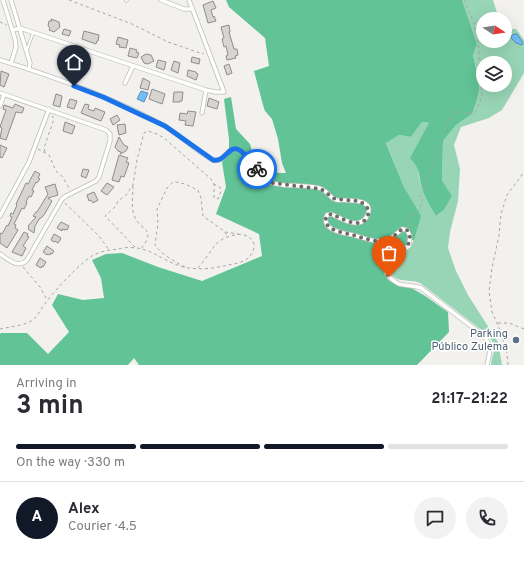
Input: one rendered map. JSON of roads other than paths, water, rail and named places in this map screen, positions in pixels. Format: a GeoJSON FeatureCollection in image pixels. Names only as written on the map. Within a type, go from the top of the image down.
{"type":"FeatureCollection","features":[{"type":"Feature","properties":{"kind":"street"},"geometry":{"type":"LineString","coordinates":[[3,0],[16,44],[11,63]]}},
{"type":"Feature","properties":{"kind":"street"},"geometry":{"type":"LineString","coordinates":[[11,0],[30,63],[29,69]]}},
{"type":"Feature","properties":{"kind":"street"},"geometry":{"type":"LineString","coordinates":[[161,0],[184,10],[192,9]]}},
{"type":"Feature","properties":{"kind":"street"},"geometry":{"type":"LineString","coordinates":[[13,30],[20,28],[206,90],[224,92],[192,9],[190,0]]}},
{"type":"Feature","properties":{"kind":"street"},"geometry":{"type":"LineString","coordinates":[[0,60],[88,91],[153,120],[165,126],[213,160],[222,160],[230,151],[236,149],[242,152],[263,177],[270,182],[282,185],[321,189],[335,199],[358,201],[368,208],[367,216],[363,220],[355,223],[346,222],[331,214],[327,215],[325,219],[327,225],[334,230],[376,241],[388,240],[402,229],[407,230],[410,239],[408,246],[389,258],[385,267],[387,273],[397,283],[414,285],[421,288],[484,336],[489,342],[490,348],[487,365]]}},
{"type":"Feature","properties":{"kind":"street"},"geometry":{"type":"LineString","coordinates":[[125,83],[133,66]]}},
{"type":"Feature","properties":{"kind":"street"},"geometry":{"type":"LineString","coordinates":[[202,113],[206,90]]}},
{"type":"Feature","properties":{"kind":"street"},"geometry":{"type":"LineString","coordinates":[[0,106],[2,94],[106,130],[110,134],[110,141],[99,177],[96,181],[62,199],[27,260],[21,264],[15,264],[0,254]]}},
{"type":"Feature","properties":{"kind":"street"},"geometry":{"type":"LineString","coordinates":[[0,216],[29,162],[49,109]]}},
{"type":"Feature","properties":{"kind":"lane"},"geometry":{"type":"LineString","coordinates":[[26,51],[33,33]]}},
{"type":"Feature","properties":{"kind":"water"},"geometry":{"type":"Polygon","coordinates":[[[517,34],[523,43],[522,45],[516,43],[512,39],[512,35],[517,34]]]}},
{"type":"Feature","properties":{"kind":"water"},"geometry":{"type":"Polygon","coordinates":[[[141,91],[148,93],[144,102],[137,99],[141,91]]]}},
{"type":"Feature","properties":{"kind":"place","name":"Parking Público Zulema"},"geometry":{"type":"Point","coordinates":[516,340]}}]}
